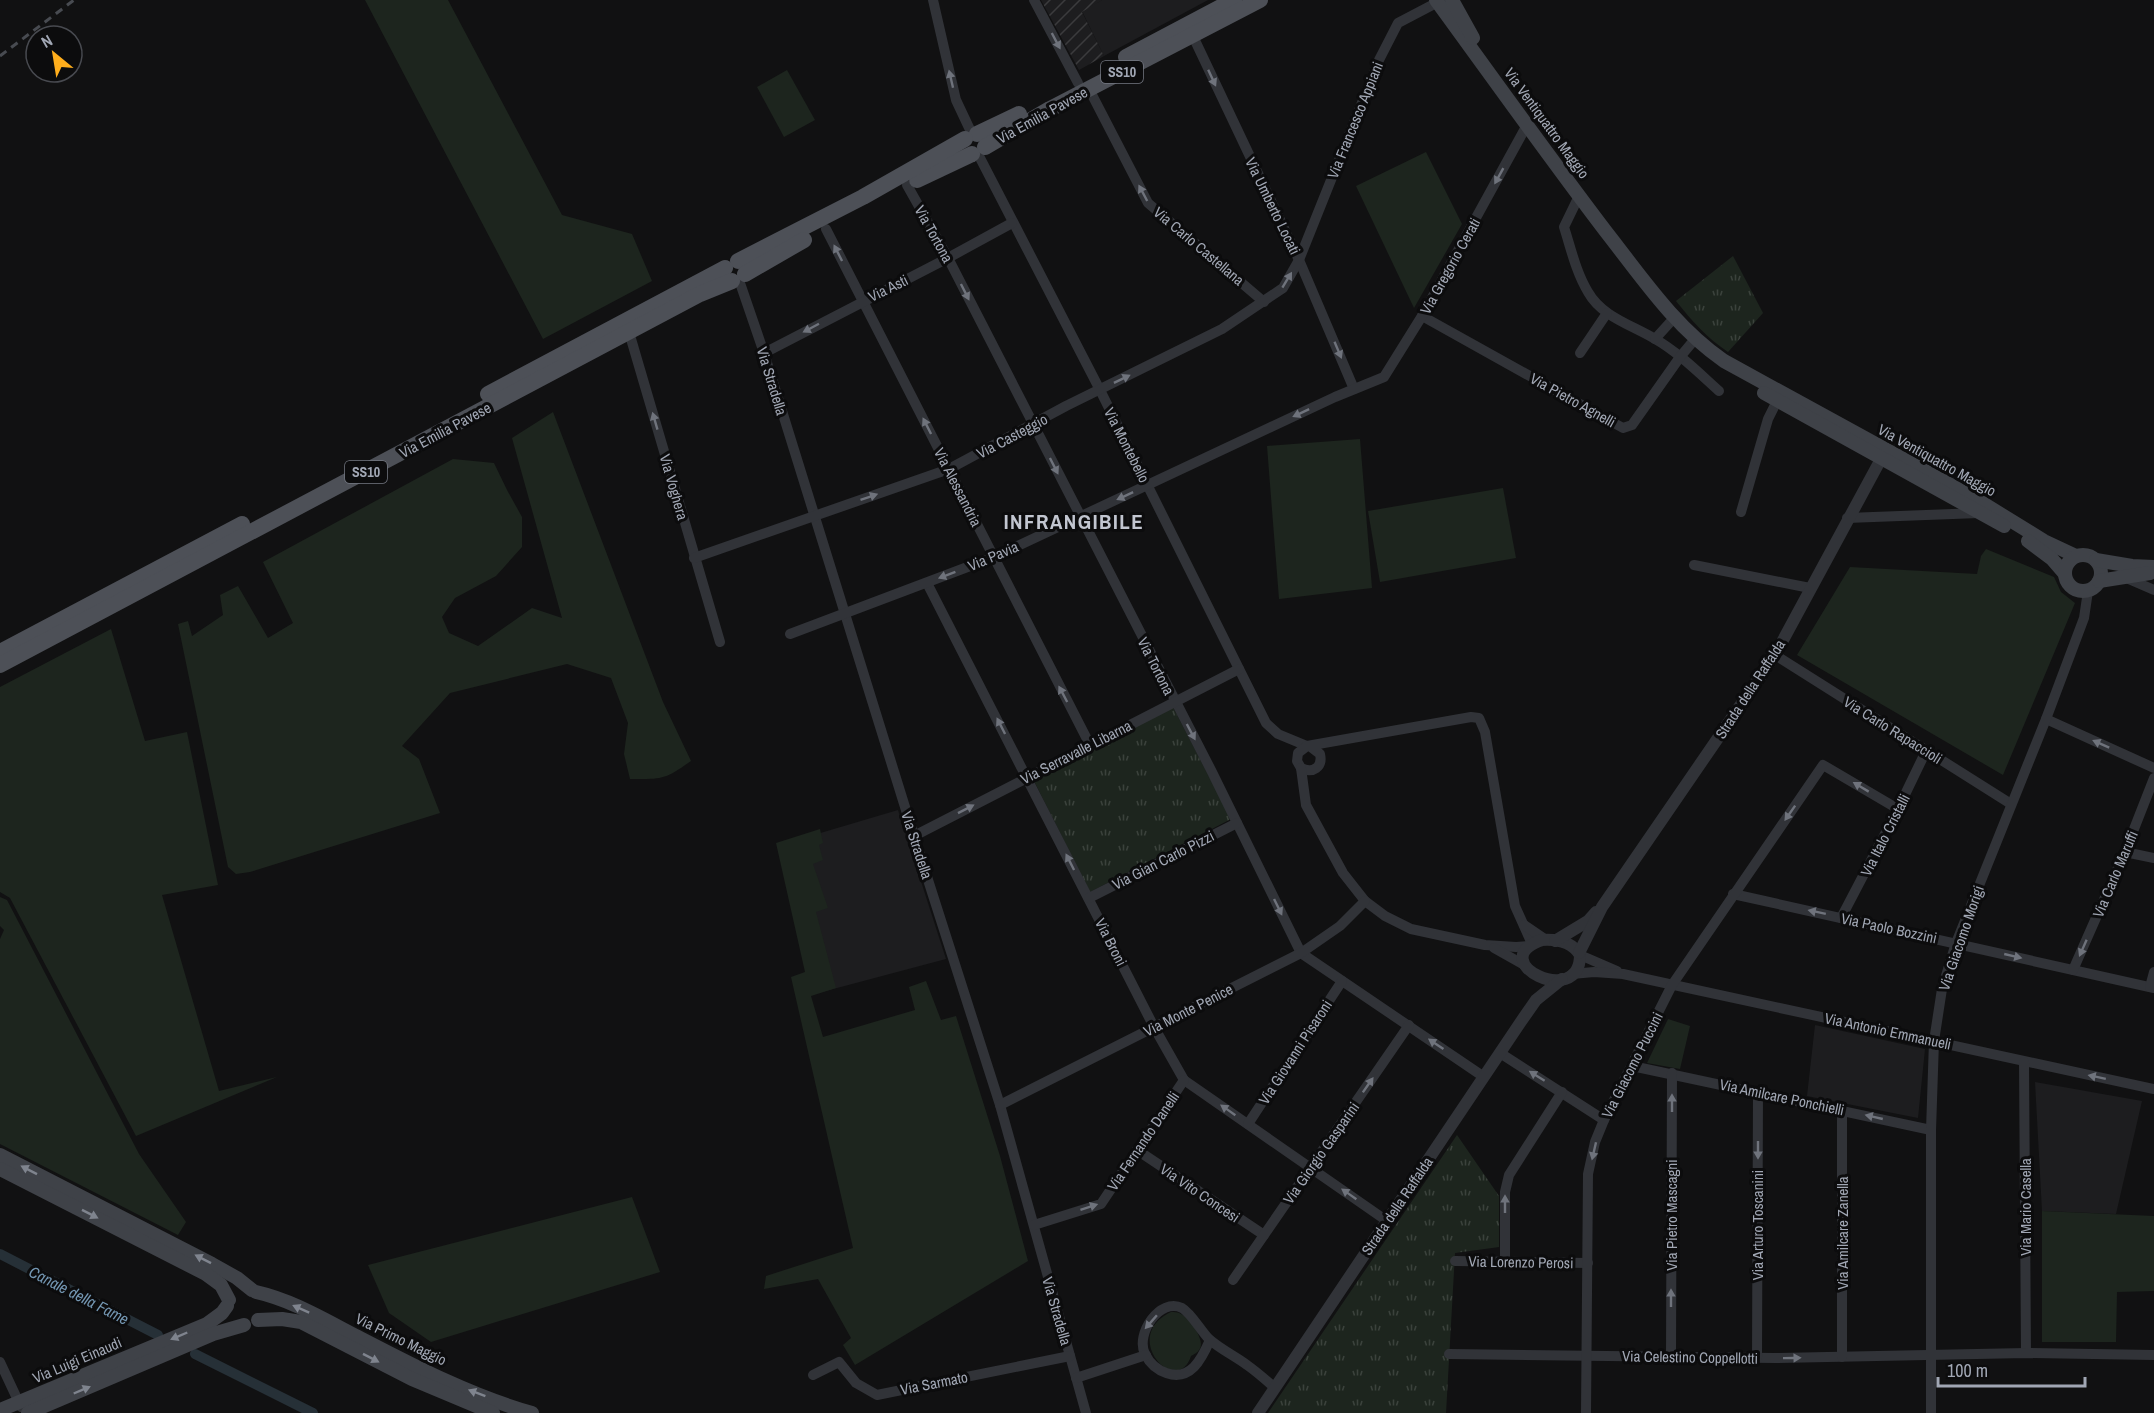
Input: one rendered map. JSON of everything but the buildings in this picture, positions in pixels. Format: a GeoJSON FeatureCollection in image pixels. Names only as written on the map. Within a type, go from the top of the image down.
{"type":"FeatureCollection","features":[{"type":"Feature","properties":{"kind":"main road","name":"Via Emilia Pavese"},"geometry":{"type":"LineString","coordinates":[[1190,30],[1234,0]]}},
{"type":"Feature","properties":{"kind":"main road","name":"Via Emilia Pavese"},"geometry":{"type":"LineString","coordinates":[[0,665],[700,294],[873,191],[975,144],[1012,130],[1084,86],[1190,30],[1260,0]]}},
{"type":"Feature","properties":{"kind":"main road","name":"Via Ventiquattro Maggio"},"geometry":{"type":"LineString","coordinates":[[1454,0],[1488,70]]}},
{"type":"Feature","properties":{"kind":"main road","name":"Via Ventiquattro Maggio"},"geometry":{"type":"LineString","coordinates":[[1437,1],[1579,196],[1693,342],[1881,459],[1977,506],[2052,559],[2065,574],[2071,587],[2082,591],[2093,586]]}},
{"type":"Feature","properties":{"kind":"main road","name":"Via Emilia Pavese"},"geometry":{"type":"LineString","coordinates":[[0,652],[736,273],[826,229],[907,185],[975,144]]}},
{"type":"Feature","properties":{"kind":"main road","name":"Via Ventiquattro Maggio"},"geometry":{"type":"LineString","coordinates":[[1779,396],[2058,550],[2076,556],[2087,555],[2096,560],[2154,567]]}},
{"type":"Feature","properties":{"kind":"main road"},"geometry":{"type":"LineString","coordinates":[[2065,574],[2067,564],[2076,556]]}},
{"type":"Feature","properties":{"kind":"main road"},"geometry":{"type":"LineString","coordinates":[[2093,586],[2101,571],[2096,560]]}},
{"type":"Feature","properties":{"kind":"main road"},"geometry":{"type":"LineString","coordinates":[[2093,586],[2124,577],[2154,572]]}},
{"type":"Feature","properties":{"kind":"main road","name":"Via Primo Maggio"},"geometry":{"type":"LineString","coordinates":[[0,1155],[212,1264],[254,1291],[307,1311],[410,1364],[469,1391],[532,1413]]}},
{"type":"Feature","properties":{"kind":"main road"},"geometry":{"type":"LineString","coordinates":[[0,1169],[206,1274],[221,1285],[230,1316],[238,1324],[249,1325],[258,1320],[264,1309],[263,1302],[254,1291],[241,1290],[232,1295],[228,1303]]}},
{"type":"Feature","properties":{"kind":"main road","name":"Via Luigi Einaudi"},"geometry":{"type":"LineString","coordinates":[[24,1409],[207,1324],[222,1313],[228,1303]]}},
{"type":"Feature","properties":{"kind":"main road","name":"Via Primo Maggio"},"geometry":{"type":"LineString","coordinates":[[258,1320],[272,1318],[301,1322],[412,1379],[493,1413]]}},
{"type":"Feature","properties":{"kind":"main road","name":"Via Luigi Einaudi"},"geometry":{"type":"LineString","coordinates":[[0,1410],[24,1409],[244,1325]]}},
{"type":"Feature","properties":{"kind":"street","name":"Via Montebello"},"geometry":{"type":"LineString","coordinates":[[933,0],[956,100],[1012,223],[1100,390],[1266,723],[1297,757]]}},
{"type":"Feature","properties":{"kind":"street","name":"Via Carlo Castellana"},"geometry":{"type":"LineString","coordinates":[[1034,0],[1148,203],[1264,302]]}},
{"type":"Feature","properties":{"kind":"street","name":"Via Francesco Appiani"},"geometry":{"type":"LineString","coordinates":[[1299,260],[1379,60],[1398,23],[1437,1]]}},
{"type":"Feature","properties":{"kind":"street","name":"Via Umberto Locati"},"geometry":{"type":"LineString","coordinates":[[1190,30],[1299,260],[1354,388]]}},
{"type":"Feature","properties":{"kind":"street","name":"Via Gregorio Cerati"},"geometry":{"type":"LineString","coordinates":[[1354,388],[1384,377],[1422,316],[1527,124]]}},
{"type":"Feature","properties":{"kind":"street","name":"Via Tortona"},"geometry":{"type":"LineString","coordinates":[[907,185],[948,258],[1237,823],[1300,953]]}},
{"type":"Feature","properties":{"kind":"street","name":"Via Ventiquattro Maggio"},"geometry":{"type":"LineString","coordinates":[[1579,196],[1564,227],[1575,263],[1588,293],[1607,313],[1655,339],[1719,391]]}},
{"type":"Feature","properties":{"kind":"street","name":"Via Asti"},"geometry":{"type":"LineString","coordinates":[[764,353],[1012,223]]}},
{"type":"Feature","properties":{"kind":"street","name":"Via Alessandria"},"geometry":{"type":"LineString","coordinates":[[826,229],[1090,745]]}},
{"type":"Feature","properties":{"kind":"street","name":"Via Casteggio"},"geometry":{"type":"LineString","coordinates":[[694,558],[949,469],[1032,424],[1222,329],[1283,288],[1299,260]]}},
{"type":"Feature","properties":{"kind":"street","name":"Via Stradella"},"geometry":{"type":"LineString","coordinates":[[736,273],[764,353],[1000,1105],[1086,1413]]}},
{"type":"Feature","properties":{"kind":"street"},"geometry":{"type":"LineString","coordinates":[[1580,353],[1607,313]]}},
{"type":"Feature","properties":{"kind":"street","name":"Via Pietro Agnelli"},"geometry":{"type":"LineString","coordinates":[[1422,316],[1623,428],[1632,425],[1693,342]]}},
{"type":"Feature","properties":{"kind":"street"},"geometry":{"type":"LineString","coordinates":[[1655,339],[1674,318]]}},
{"type":"Feature","properties":{"kind":"street","name":"Via Voghera"},"geometry":{"type":"LineString","coordinates":[[630,332],[720,642]]}},
{"type":"Feature","properties":{"kind":"street","name":"Via Pavia"},"geometry":{"type":"LineString","coordinates":[[790,634],[994,557],[1354,388]]}},
{"type":"Feature","properties":{"kind":"street"},"geometry":{"type":"LineString","coordinates":[[1741,513],[1768,419],[1779,396]]}},
{"type":"Feature","properties":{"kind":"street","name":"Strada della Raffalda"},"geometry":{"type":"LineString","coordinates":[[1258,1413],[1536,1000],[1579,967],[1580,954],[1602,908],[1775,655],[1847,518],[1881,459]]}},
{"type":"Feature","properties":{"kind":"street","name":"Via Ventiquattro Maggio"},"geometry":{"type":"LineString","coordinates":[[1847,518],[1977,506]]}},
{"type":"Feature","properties":{"kind":"street"},"geometry":{"type":"LineString","coordinates":[[1694,565],[1810,588]]}},
{"type":"Feature","properties":{"kind":"street"},"geometry":{"type":"LineString","coordinates":[[2124,577],[2154,590]]}},
{"type":"Feature","properties":{"kind":"street","name":"Via Broni"},"geometry":{"type":"LineString","coordinates":[[927,583],[1184,1080],[1387,1221]]}},
{"type":"Feature","properties":{"kind":"street","name":"Via Giacomo Morigi"},"geometry":{"type":"LineString","coordinates":[[1931,1413],[1931,1130],[1934,1041],[1942,989],[1956,943],[2046,719],[2084,618],[2093,586]]}},
{"type":"Feature","properties":{"kind":"street","name":"Via Carlo Rapaccioli"},"geometry":{"type":"LineString","coordinates":[[1775,655],[2011,804]]}},
{"type":"Feature","properties":{"kind":"street","name":"Via Serravalle Libarna"},"geometry":{"type":"LineString","coordinates":[[914,836],[1239,669]]}},
{"type":"Feature","properties":{"kind":"street"},"geometry":{"type":"LineString","coordinates":[[1471,717],[1479,718],[1485,732],[1515,906],[1530,945],[1516,948],[1485,945],[1411,929],[1385,916],[1365,901],[1343,873],[1306,805],[1301,768],[1297,757],[1300,750],[1471,717]]}},
{"type":"Feature","properties":{"kind":"street"},"geometry":{"type":"LineString","coordinates":[[2046,719],[2154,768]]}},
{"type":"Feature","properties":{"kind":"street","name":"Via Montebello"},"geometry":{"type":"LineString","coordinates":[[1278,734],[1309,747]]}},
{"type":"Feature","properties":{"kind":"street"},"geometry":{"type":"LineString","coordinates":[[1301,768],[1308,771],[1314,769],[1319,765],[1321,758],[1337,742]]}},
{"type":"Feature","properties":{"kind":"street"},"geometry":{"type":"LineString","coordinates":[[1309,747],[1318,750],[1321,758]]}},
{"type":"Feature","properties":{"kind":"street","name":"Via Italo Cristalli"},"geometry":{"type":"LineString","coordinates":[[1841,918],[1898,810],[1926,751]]}},
{"type":"Feature","properties":{"kind":"street","name":"Via Giacomo Puccini"},"geometry":{"type":"LineString","coordinates":[[1586,1413],[1588,1174],[1604,1120],[1672,985],[1823,765],[1898,810]]}},
{"type":"Feature","properties":{"kind":"street"},"geometry":{"type":"LineString","coordinates":[[1303,792],[1314,769]]}},
{"type":"Feature","properties":{"kind":"street","name":"Via Carlo Maruffi"},"geometry":{"type":"LineString","coordinates":[[2073,970],[2125,852],[2154,778]]}},
{"type":"Feature","properties":{"kind":"street","name":"Via Gian Carlo Pizzi"},"geometry":{"type":"LineString","coordinates":[[1089,898],[1237,823]]}},
{"type":"Feature","properties":{"kind":"street"},"geometry":{"type":"LineString","coordinates":[[2125,852],[2154,858]]}},
{"type":"Feature","properties":{"kind":"street","name":"Via Paolo Bozzini"},"geometry":{"type":"LineString","coordinates":[[1733,894],[2152,988],[2154,972]]}},
{"type":"Feature","properties":{"kind":"street","name":"Via Monte Penice"},"geometry":{"type":"LineString","coordinates":[[1000,1105],[1300,953],[1340,926],[1365,901]]}},
{"type":"Feature","properties":{"kind":"street","name":"Strada della Raffalda"},"geometry":{"type":"LineString","coordinates":[[1530,945],[1551,940],[1588,921],[1602,908]]}},
{"type":"Feature","properties":{"kind":"street"},"geometry":{"type":"LineString","coordinates":[[1524,925],[1551,940],[1567,943],[1580,954]]}},
{"type":"Feature","properties":{"kind":"street"},"geometry":{"type":"LineString","coordinates":[[1485,945],[1504,952],[1546,979],[1567,977]]}},
{"type":"Feature","properties":{"kind":"street"},"geometry":{"type":"LineString","coordinates":[[1530,945],[1524,951],[1523,957],[1531,971],[1536,1000]]}},
{"type":"Feature","properties":{"kind":"street"},"geometry":{"type":"LineString","coordinates":[[1300,953],[1484,1077]]}},
{"type":"Feature","properties":{"kind":"street","name":"Via Antonio Emmanueli"},"geometry":{"type":"LineString","coordinates":[[1580,954],[1623,974]]}},
{"type":"Feature","properties":{"kind":"street","name":"Via Antonio Emmanueli"},"geometry":{"type":"LineString","coordinates":[[1567,977],[1594,972],[1623,974],[2154,1089]]}},
{"type":"Feature","properties":{"kind":"street","name":"Via Giovanni Pisaroni"},"geometry":{"type":"LineString","coordinates":[[1248,1124],[1342,981]]}},
{"type":"Feature","properties":{"kind":"street","name":"Via Giorgio Gasparini"},"geometry":{"type":"LineString","coordinates":[[1233,1280],[1409,1026]]}},
{"type":"Feature","properties":{"kind":"street"},"geometry":{"type":"LineString","coordinates":[[1500,1053],[1604,1120]]}},
{"type":"Feature","properties":{"kind":"street","name":"Via Mario Casella"},"geometry":{"type":"LineString","coordinates":[[2024,1062],[2026,1353]]}},
{"type":"Feature","properties":{"kind":"street","name":"Via Amilcare Ponchielli"},"geometry":{"type":"LineString","coordinates":[[1632,1066],[1842,1109],[1931,1130]]}},
{"type":"Feature","properties":{"kind":"street","name":"Via Pietro Mascagni"},"geometry":{"type":"LineString","coordinates":[[1671,1357],[1672,1073]]}},
{"type":"Feature","properties":{"kind":"street","name":"Via Fernando Danelli"},"geometry":{"type":"LineString","coordinates":[[1034,1225],[1101,1204],[1184,1080]]}},
{"type":"Feature","properties":{"kind":"street"},"geometry":{"type":"LineString","coordinates":[[1505,1262],[1505,1192],[1509,1175],[1562,1092]]}},
{"type":"Feature","properties":{"kind":"street","name":"Via Arturo Toscanini"},"geometry":{"type":"LineString","coordinates":[[1757,1358],[1758,1092]]}},
{"type":"Feature","properties":{"kind":"street","name":"Via Amilcare Zanella"},"geometry":{"type":"LineString","coordinates":[[1842,1109],[1842,1357]]}},
{"type":"Feature","properties":{"kind":"street","name":"Via Vito Concesi"},"geometry":{"type":"LineString","coordinates":[[1137,1150],[1264,1235]]}},
{"type":"Feature","properties":{"kind":"street","name":"Via Lorenzo Perosi"},"geometry":{"type":"LineString","coordinates":[[1455,1261],[1588,1263]]}},
{"type":"Feature","properties":{"kind":"street"},"geometry":{"type":"LineString","coordinates":[[1210,1340],[1194,1367],[1180,1376],[1168,1375],[1153,1365],[1146,1355],[1142,1337],[1151,1320],[1167,1307],[1174,1306],[1184,1309],[1210,1340],[1247,1365],[1275,1388]]}},
{"type":"Feature","properties":{"kind":"street","name":"Via Celestino Coppellotti"},"geometry":{"type":"LineString","coordinates":[[1449,1354],[1757,1358],[2026,1353],[2154,1355]]}},
{"type":"Feature","properties":{"kind":"street"},"geometry":{"type":"LineString","coordinates":[[1076,1378],[1146,1355]]}},
{"type":"Feature","properties":{"kind":"street","name":"Via Sarmato"},"geometry":{"type":"LineString","coordinates":[[813,1375],[839,1362],[856,1383],[877,1395],[1070,1356]]}},
{"type":"Feature","properties":{"kind":"street"},"geometry":{"type":"LineString","coordinates":[[0,1362],[24,1409]]}},
{"type":"Feature","properties":{"kind":"shaded area"},"geometry":{"type":"Polygon","coordinates":[[[1041,0],[1102,0],[1082,12],[1104,56],[1079,70],[1041,0]]]}},
{"type":"Feature","properties":{"kind":"shaded area"},"geometry":{"type":"Polygon","coordinates":[[[1102,0],[1208,0],[1104,56],[1082,11],[1102,0]]]}},
{"type":"Feature","properties":{"kind":"shaded area"},"geometry":{"type":"Polygon","coordinates":[[[898,810],[946,959],[822,992],[780,845],[898,810]]]}},
{"type":"Feature","properties":{"kind":"shaded area"},"geometry":{"type":"Polygon","coordinates":[[[1815,1025],[1925,1049],[1918,1118],[1807,1096],[1815,1025]]]}},
{"type":"Feature","properties":{"kind":"shaded area"},"geometry":{"type":"Polygon","coordinates":[[[2035,1082],[2142,1101],[2116,1214],[2042,1211],[2035,1082]]]}},
{"type":"Feature","properties":{"kind":"green space"},"geometry":{"type":"Polygon","coordinates":[[[365,0],[448,0],[562,215],[632,234],[652,281],[543,339],[365,0]]]}},
{"type":"Feature","properties":{"kind":"green space"},"geometry":{"type":"Polygon","coordinates":[[[787,70],[815,120],[784,137],[757,87],[787,70]]]}},
{"type":"Feature","properties":{"kind":"green space"},"geometry":{"type":"Polygon","coordinates":[[[1426,152],[1462,224],[1414,308],[1356,186],[1426,152]]]}},
{"type":"Feature","properties":{"kind":"green space"},"geometry":{"type":"Polygon","coordinates":[[[1733,256],[1763,313],[1728,352],[1700,329],[1676,301],[1733,256]]]}},
{"type":"Feature","properties":{"kind":"green space"},"geometry":{"type":"Polygon","coordinates":[[[553,412],[663,702],[691,761],[663,777],[630,779],[624,754],[628,723],[611,678],[567,664],[450,693],[402,746],[419,759],[440,813],[250,872],[236,874],[228,867],[178,624],[188,621],[192,636],[223,615],[220,595],[238,586],[268,638],[293,623],[263,562],[453,459],[494,463],[522,517],[522,547],[496,576],[455,598],[442,617],[449,633],[478,646],[532,608],[562,618],[512,438],[553,412]]]}},
{"type":"Feature","properties":{"kind":"green space"},"geometry":{"type":"Polygon","coordinates":[[[1360,439],[1372,588],[1279,599],[1267,446],[1360,439]]]}},
{"type":"Feature","properties":{"kind":"green space"},"geometry":{"type":"Polygon","coordinates":[[[1503,488],[1516,558],[1380,582],[1368,511],[1503,488]]]}},
{"type":"Feature","properties":{"kind":"green space"},"geometry":{"type":"Polygon","coordinates":[[[1986,549],[2054,577],[2061,592],[2075,603],[2003,775],[1797,655],[1850,567],[1977,574],[1981,556],[1986,549]]]}},
{"type":"Feature","properties":{"kind":"green space"},"geometry":{"type":"Polygon","coordinates":[[[111,629],[145,741],[187,732],[218,885],[162,895],[219,1091],[277,1077],[136,1136],[10,898],[0,892],[0,687],[111,629]]]}},
{"type":"Feature","properties":{"kind":"green space"},"geometry":{"type":"Polygon","coordinates":[[[1173,707],[1231,819],[1090,892],[1033,779],[1173,707]]]}},
{"type":"Feature","properties":{"kind":"green space"},"geometry":{"type":"Polygon","coordinates":[[[820,829],[823,843],[819,845],[823,860],[813,864],[828,908],[816,912],[836,988],[811,996],[823,1037],[915,1010],[909,987],[926,981],[941,1020],[956,1016],[1000,1156],[1028,1261],[855,1365],[843,1345],[851,1338],[818,1279],[764,1289],[766,1276],[853,1248],[791,977],[805,972],[776,843],[820,829]]]}},
{"type":"Feature","properties":{"kind":"green space"},"geometry":{"type":"Polygon","coordinates":[[[0,897],[7,900],[139,1154],[186,1222],[178,1235],[0,1144],[0,939],[4,930],[0,926],[0,897]]]}},
{"type":"Feature","properties":{"kind":"green space"},"geometry":{"type":"Polygon","coordinates":[[[1668,1019],[1690,1026],[1680,1069],[1647,1063],[1668,1019]]]}},
{"type":"Feature","properties":{"kind":"green space"},"geometry":{"type":"Polygon","coordinates":[[[1457,1135],[1499,1196],[1499,1247],[1455,1253],[1446,1413],[1268,1413],[1457,1135]]]}},
{"type":"Feature","properties":{"kind":"green space"},"geometry":{"type":"Polygon","coordinates":[[[632,1197],[660,1272],[431,1342],[389,1313],[368,1265],[632,1197]]]}},
{"type":"Feature","properties":{"kind":"green space"},"geometry":{"type":"Polygon","coordinates":[[[2042,1211],[2154,1216],[2154,1291],[2117,1292],[2116,1342],[2042,1342],[2042,1211]]]}},
{"type":"Feature","properties":{"kind":"green space"},"geometry":{"type":"Polygon","coordinates":[[[1171,1312],[1184,1316],[1196,1330],[1201,1341],[1199,1350],[1191,1356],[1184,1367],[1175,1371],[1165,1367],[1156,1359],[1151,1348],[1150,1335],[1156,1323],[1171,1312]]]}},
{"type":"Feature","properties":{"kind":"waterway","name":"Canale della Fame"},"geometry":{"type":"LineString","coordinates":[[0,1254],[158,1335]]}},
{"type":"Feature","properties":{"kind":"waterway","name":"Canale della Fame"},"geometry":{"type":"LineString","coordinates":[[195,1354],[313,1413]]}},
{"type":"Feature","properties":{"kind":"railway"},"geometry":{"type":"LineString","coordinates":[[0,56],[74,0]]}},
{"type":"Feature","properties":{"kind":"district","name":"INFRANGIBILE"},"geometry":{"type":"Point","coordinates":[1074,521]}}]}
